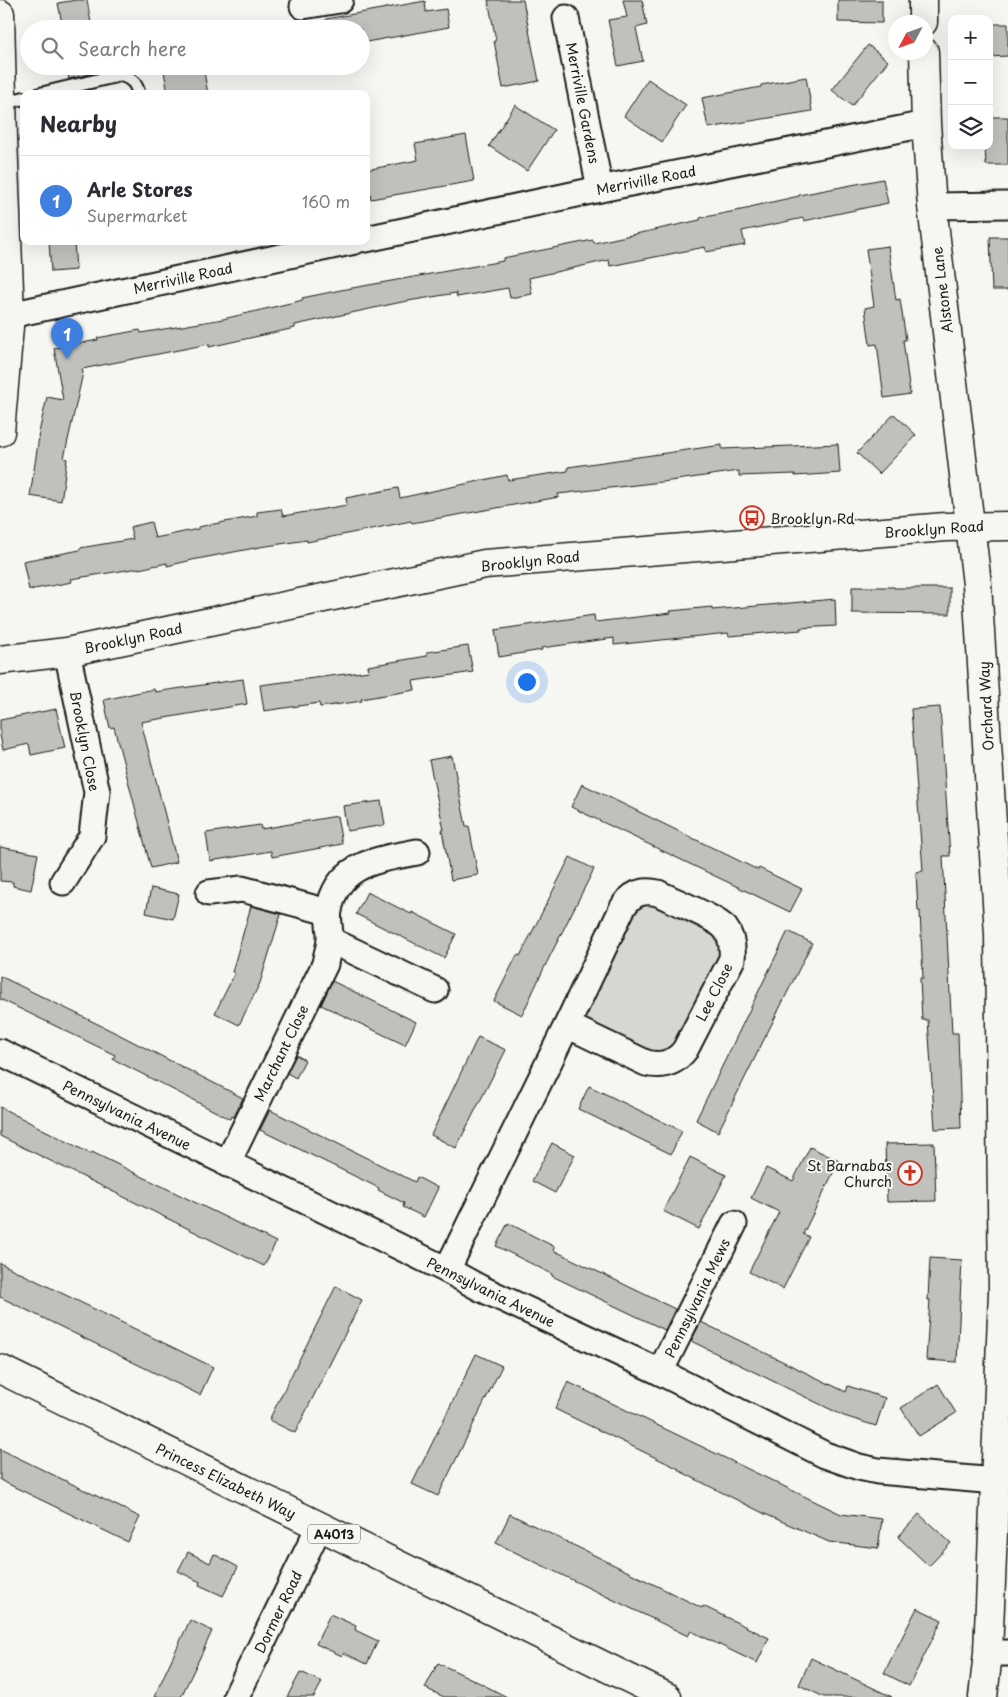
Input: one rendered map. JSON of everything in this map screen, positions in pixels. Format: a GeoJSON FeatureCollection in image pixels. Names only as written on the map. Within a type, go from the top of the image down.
{"type":"FeatureCollection","features":[{"type":"Feature","properties":{"kind":"street"},"geometry":{"type":"LineString","coordinates":[[303,6],[340,0]]}},
{"type":"Feature","properties":{"kind":"street"},"geometry":{"type":"LineString","coordinates":[[922,0],[923,15]]}},
{"type":"Feature","properties":{"kind":"street"},"geometry":{"type":"LineString","coordinates":[[0,14],[13,101],[1,138],[10,315],[0,432]]}},
{"type":"Feature","properties":{"kind":"street","name":"Merriville Gardens"},"geometry":{"type":"LineString","coordinates":[[566,18],[600,189]]}},
{"type":"Feature","properties":{"kind":"street","name":"Alstone Lane"},"geometry":{"type":"LineString","coordinates":[[924,60],[926,124],[932,206],[970,526]]}},
{"type":"Feature","properties":{"kind":"street","name":"Merriville Road"},"geometry":{"type":"LineString","coordinates":[[370,238],[600,189],[926,124]]}},
{"type":"Feature","properties":{"kind":"street"},"geometry":{"type":"LineString","coordinates":[[932,206],[1008,205]]}},
{"type":"Feature","properties":{"kind":"street","name":"Merriville Road"},"geometry":{"type":"LineString","coordinates":[[10,315],[336,245]]}},
{"type":"Feature","properties":{"kind":"street","name":"Brooklyn Road"},"geometry":{"type":"LineString","coordinates":[[0,660],[67,652],[484,564],[970,526],[1008,526]]}},
{"type":"Feature","properties":{"kind":"street","name":"Orchard Way"},"geometry":{"type":"LineString","coordinates":[[970,526],[978,584],[1004,934],[1005,1292],[996,1481],[998,1653],[983,1697]]}},
{"type":"Feature","properties":{"kind":"street","name":"Brooklyn Close"},"geometry":{"type":"LineString","coordinates":[[63,882],[92,836],[97,792],[67,652]]}},
{"type":"Feature","properties":{"kind":"street","name":"Marchant Close"},"geometry":{"type":"LineString","coordinates":[[227,1164],[324,964],[330,940],[328,912],[336,890],[346,877],[359,866],[369,862],[417,852]]}},
{"type":"Feature","properties":{"kind":"street"},"geometry":{"type":"LineString","coordinates":[[210,893],[242,889],[328,912]]}},
{"type":"Feature","properties":{"kind":"street","name":"Lee Close"},"geometry":{"type":"LineString","coordinates":[[447,1270],[622,909],[630,898],[636,894],[658,893],[718,922],[729,935],[733,951],[732,958],[685,1050],[673,1061],[659,1065],[646,1063],[567,1025]]}},
{"type":"Feature","properties":{"kind":"street"},"geometry":{"type":"LineString","coordinates":[[330,940],[435,990]]}},
{"type":"Feature","properties":{"kind":"street","name":"Pennsylvania Avenue"},"geometry":{"type":"LineString","coordinates":[[0,1052],[447,1270],[480,1288],[660,1372],[816,1451],[842,1462],[878,1471],[996,1481]]}},
{"type":"Feature","properties":{"kind":"street","name":"Pennsylvania Mews"},"geometry":{"type":"LineString","coordinates":[[660,1372],[734,1224]]}},
{"type":"Feature","properties":{"kind":"street","name":"Princess Elizabeth Way"},"geometry":{"type":"LineString","coordinates":[[0,1369],[668,1697]]}},
{"type":"Feature","properties":{"kind":"street","name":"Dormer Road"},"geometry":{"type":"LineString","coordinates":[[236,1697],[319,1527]]}},
{"type":"Feature","properties":{"kind":"lane"},"geometry":{"type":"LineString","coordinates":[[57,90],[120,75],[128,76],[133,80],[137,90]]}},
{"type":"Feature","properties":{"kind":"shaded area"},"geometry":{"type":"Polygon","coordinates":[[[636,894],[729,935],[673,1061],[567,1025],[636,894]]]}},
{"type":"Feature","properties":{"kind":"building"},"geometry":{"type":"Polygon","coordinates":[[[87,0],[90,20],[61,20],[58,3],[87,0]]]}},
{"type":"Feature","properties":{"kind":"building"},"geometry":{"type":"Polygon","coordinates":[[[488,0],[523,0],[539,81],[503,88],[488,0]]]}},
{"type":"Feature","properties":{"kind":"building"},"geometry":{"type":"Polygon","coordinates":[[[623,0],[642,0],[647,25],[636,28],[643,61],[618,66],[608,20],[627,17],[623,0]]]}},
{"type":"Feature","properties":{"kind":"building"},"geometry":{"type":"Polygon","coordinates":[[[838,0],[882,0],[882,23],[838,22],[838,0]]]}},
{"type":"Feature","properties":{"kind":"building"},"geometry":{"type":"Polygon","coordinates":[[[425,1],[426,12],[446,9],[449,27],[370,41],[370,20],[326,19],[425,1]]]}},
{"type":"Feature","properties":{"kind":"building"},"geometry":{"type":"Polygon","coordinates":[[[993,24],[1008,24],[1008,56],[993,57],[993,24]]]}},
{"type":"Feature","properties":{"kind":"building"},"geometry":{"type":"Polygon","coordinates":[[[868,45],[888,61],[852,106],[832,90],[868,45]]]}},
{"type":"Feature","properties":{"kind":"building"},"geometry":{"type":"Polygon","coordinates":[[[68,75],[86,75],[69,79],[68,75]]]}},
{"type":"Feature","properties":{"kind":"building"},"geometry":{"type":"Polygon","coordinates":[[[165,75],[205,75],[207,90],[167,90],[165,75]]]}},
{"type":"Feature","properties":{"kind":"building"},"geometry":{"type":"Polygon","coordinates":[[[806,77],[812,111],[708,128],[702,98],[806,77]]]}},
{"type":"Feature","properties":{"kind":"building"},"geometry":{"type":"Polygon","coordinates":[[[648,79],[686,105],[662,142],[624,116],[648,79]]]}},
{"type":"Feature","properties":{"kind":"building"},"geometry":{"type":"Polygon","coordinates":[[[515,105],[554,130],[527,171],[489,146],[515,105]]]}},
{"type":"Feature","properties":{"kind":"building"},"geometry":{"type":"Polygon","coordinates":[[[993,117],[1008,117],[1008,165],[986,165],[985,150],[993,150],[993,117]]]}},
{"type":"Feature","properties":{"kind":"building"},"geometry":{"type":"Polygon","coordinates":[[[466,135],[474,181],[371,199],[370,169],[418,160],[415,144],[466,135]]]}},
{"type":"Feature","properties":{"kind":"building"},"geometry":{"type":"Polygon","coordinates":[[[883,179],[888,203],[804,221],[803,218],[742,231],[745,245],[706,252],[705,247],[610,266],[609,260],[529,278],[532,294],[510,298],[508,288],[457,297],[456,293],[402,302],[295,325],[295,328],[209,347],[209,344],[82,369],[83,373],[64,458],[67,459],[61,501],[30,496],[38,437],[47,397],[63,400],[54,348],[140,330],[141,333],[223,319],[303,300],[302,298],[503,261],[503,258],[593,240],[594,243],[700,220],[700,218],[751,208],[799,195],[883,179]]]}},
{"type":"Feature","properties":{"kind":"building"},"geometry":{"type":"Polygon","coordinates":[[[990,237],[1008,237],[1008,290],[992,290],[990,237]]]}},
{"type":"Feature","properties":{"kind":"building"},"geometry":{"type":"Polygon","coordinates":[[[49,245],[74,245],[76,270],[51,272],[49,245]]]}},
{"type":"Feature","properties":{"kind":"building"},"geometry":{"type":"Polygon","coordinates":[[[888,246],[896,300],[900,299],[906,340],[903,340],[910,394],[884,398],[877,344],[870,345],[865,308],[874,306],[866,249],[888,246]]]}},
{"type":"Feature","properties":{"kind":"building"},"geometry":{"type":"Polygon","coordinates":[[[894,414],[916,435],[879,474],[857,453],[894,414]]]}},
{"type":"Feature","properties":{"kind":"building"},"geometry":{"type":"Polygon","coordinates":[[[838,444],[840,473],[795,476],[795,474],[739,476],[739,471],[558,494],[559,497],[412,523],[411,521],[307,542],[307,540],[260,547],[167,566],[167,563],[71,579],[72,582],[29,590],[23,561],[80,550],[80,548],[133,539],[130,527],[151,522],[155,538],[198,529],[198,527],[257,516],[257,512],[281,509],[283,516],[347,505],[346,498],[398,488],[400,498],[507,475],[508,480],[568,471],[568,467],[722,445],[722,449],[838,444]]]}},
{"type":"Feature","properties":{"kind":"building"},"geometry":{"type":"Polygon","coordinates":[[[852,587],[950,588],[950,614],[852,613],[852,587]]]}},
{"type":"Feature","properties":{"kind":"building"},"geometry":{"type":"Polygon","coordinates":[[[835,599],[836,626],[800,628],[801,630],[729,636],[728,633],[614,645],[614,638],[541,648],[542,650],[499,657],[495,630],[594,615],[595,622],[671,613],[670,611],[712,607],[712,610],[835,599]]]}},
{"type":"Feature","properties":{"kind":"building"},"geometry":{"type":"Polygon","coordinates":[[[468,646],[473,672],[413,681],[415,690],[361,699],[362,701],[320,707],[319,703],[264,711],[260,685],[369,671],[368,666],[427,656],[427,652],[468,646]]]}},
{"type":"Feature","properties":{"kind":"building"},"geometry":{"type":"Polygon","coordinates":[[[243,679],[247,704],[141,722],[177,862],[151,868],[114,727],[110,728],[104,700],[154,689],[155,692],[243,679]]]}},
{"type":"Feature","properties":{"kind":"building"},"geometry":{"type":"Polygon","coordinates":[[[940,707],[950,856],[943,856],[952,1033],[958,1033],[961,1128],[935,1129],[928,1020],[922,1020],[920,978],[923,978],[916,872],[923,871],[911,709],[940,707]]]}},
{"type":"Feature","properties":{"kind":"building"},"geometry":{"type":"Polygon","coordinates":[[[56,709],[65,748],[31,755],[29,744],[3,750],[0,720],[56,709]]]}},
{"type":"Feature","properties":{"kind":"building"},"geometry":{"type":"Polygon","coordinates":[[[452,756],[466,826],[469,826],[478,875],[451,880],[442,830],[444,830],[429,760],[452,756]]]}},
{"type":"Feature","properties":{"kind":"building"},"geometry":{"type":"Polygon","coordinates":[[[582,784],[758,870],[759,868],[802,889],[790,912],[571,807],[582,784]]]}},
{"type":"Feature","properties":{"kind":"building"},"geometry":{"type":"Polygon","coordinates":[[[381,801],[385,825],[347,831],[343,806],[381,801]]]}},
{"type":"Feature","properties":{"kind":"building"},"geometry":{"type":"Polygon","coordinates":[[[337,816],[342,844],[272,857],[271,851],[210,861],[206,833],[260,825],[261,829],[337,816]]]}},
{"type":"Feature","properties":{"kind":"building"},"geometry":{"type":"Polygon","coordinates":[[[0,847],[38,854],[31,890],[13,886],[13,882],[0,881],[0,847]]]}},
{"type":"Feature","properties":{"kind":"building"},"geometry":{"type":"Polygon","coordinates":[[[570,857],[594,869],[522,1015],[494,1001],[517,955],[520,956],[570,857]]]}},
{"type":"Feature","properties":{"kind":"building"},"geometry":{"type":"Polygon","coordinates":[[[151,888],[179,894],[173,919],[146,913],[151,888]]]}},
{"type":"Feature","properties":{"kind":"building"},"geometry":{"type":"Polygon","coordinates":[[[367,892],[456,934],[444,958],[356,914],[367,892]]]}},
{"type":"Feature","properties":{"kind":"building"},"geometry":{"type":"Polygon","coordinates":[[[251,906],[281,914],[260,983],[239,1025],[215,1013],[235,973],[232,972],[251,906]]]}},
{"type":"Feature","properties":{"kind":"building"},"geometry":{"type":"Polygon","coordinates":[[[788,931],[812,943],[718,1132],[696,1120],[788,931]]]}},
{"type":"Feature","properties":{"kind":"building"},"geometry":{"type":"Polygon","coordinates":[[[0,976],[243,1098],[234,1117],[232,1116],[230,1119],[113,1059],[115,1055],[0,999],[0,976]]]}},
{"type":"Feature","properties":{"kind":"building"},"geometry":{"type":"Polygon","coordinates":[[[332,981],[416,1022],[405,1045],[321,1005],[332,981]]]}},
{"type":"Feature","properties":{"kind":"building"},"geometry":{"type":"Polygon","coordinates":[[[478,1037],[506,1050],[456,1148],[431,1135],[478,1037]]]}},
{"type":"Feature","properties":{"kind":"building"},"geometry":{"type":"Polygon","coordinates":[[[296,1055],[305,1060],[296,1078],[287,1073],[296,1055]]]}},
{"type":"Feature","properties":{"kind":"building"},"geometry":{"type":"Polygon","coordinates":[[[589,1086],[682,1131],[671,1154],[578,1109],[589,1086]]]}},
{"type":"Feature","properties":{"kind":"building"},"geometry":{"type":"Polygon","coordinates":[[[0,1107],[91,1154],[92,1152],[276,1242],[264,1266],[0,1136],[0,1107]]]}},
{"type":"Feature","properties":{"kind":"building"},"geometry":{"type":"Polygon","coordinates":[[[270,1110],[415,1182],[417,1177],[438,1188],[424,1217],[403,1207],[404,1203],[378,1190],[379,1188],[260,1130],[270,1110]]]}},
{"type":"Feature","properties":{"kind":"building"},"geometry":{"type":"Polygon","coordinates":[[[552,1143],[575,1155],[555,1193],[532,1181],[552,1143]]]}},
{"type":"Feature","properties":{"kind":"building","name":"St Barnabas Church"},"geometry":{"type":"Polygon","coordinates":[[[934,1143],[936,1201],[887,1202],[885,1144],[934,1143]]]}},
{"type":"Feature","properties":{"kind":"building"},"geometry":{"type":"Polygon","coordinates":[[[810,1147],[839,1161],[803,1234],[809,1237],[783,1289],[749,1272],[779,1212],[751,1198],[766,1168],[793,1181],[810,1147]]]}},
{"type":"Feature","properties":{"kind":"building"},"geometry":{"type":"Polygon","coordinates":[[[690,1157],[726,1175],[699,1229],[663,1211],[690,1157]]]}},
{"type":"Feature","properties":{"kind":"building"},"geometry":{"type":"Polygon","coordinates":[[[508,1223],[555,1247],[553,1250],[675,1309],[665,1330],[552,1276],[552,1274],[496,1246],[508,1223]]]}},
{"type":"Feature","properties":{"kind":"building"},"geometry":{"type":"Polygon","coordinates":[[[930,1258],[962,1260],[957,1362],[926,1360],[930,1300],[928,1300],[930,1258]]]}},
{"type":"Feature","properties":{"kind":"building"},"geometry":{"type":"Polygon","coordinates":[[[0,1263],[213,1367],[200,1395],[0,1297],[0,1263]]]}},
{"type":"Feature","properties":{"kind":"building"},"geometry":{"type":"Polygon","coordinates":[[[336,1286],[362,1300],[295,1433],[269,1420],[336,1286]]]}},
{"type":"Feature","properties":{"kind":"building"},"geometry":{"type":"Polygon","coordinates":[[[701,1322],[846,1392],[848,1386],[885,1398],[876,1426],[844,1416],[691,1341],[701,1322]]]}},
{"type":"Feature","properties":{"kind":"building"},"geometry":{"type":"Polygon","coordinates":[[[476,1354],[502,1366],[438,1496],[412,1484],[476,1354]]]}},
{"type":"Feature","properties":{"kind":"building"},"geometry":{"type":"Polygon","coordinates":[[[568,1382],[841,1514],[882,1519],[878,1548],[829,1542],[765,1514],[679,1469],[555,1409],[568,1382]]]}},
{"type":"Feature","properties":{"kind":"building"},"geometry":{"type":"Polygon","coordinates":[[[938,1384],[956,1413],[919,1436],[901,1408],[938,1384]]]}},
{"type":"Feature","properties":{"kind":"building"},"geometry":{"type":"Polygon","coordinates":[[[0,1449],[140,1517],[128,1542],[0,1480],[0,1449]]]}},
{"type":"Feature","properties":{"kind":"building"},"geometry":{"type":"Polygon","coordinates":[[[510,1514],[702,1608],[703,1606],[769,1638],[757,1663],[691,1631],[688,1636],[496,1543],[510,1514]]]}},
{"type":"Feature","properties":{"kind":"building"},"geometry":{"type":"Polygon","coordinates":[[[919,1514],[951,1543],[929,1566],[898,1537],[919,1514]]]}},
{"type":"Feature","properties":{"kind":"building"},"geometry":{"type":"Polygon","coordinates":[[[188,1552],[210,1563],[214,1554],[238,1567],[223,1596],[199,1585],[200,1582],[178,1571],[188,1552]]]}},
{"type":"Feature","properties":{"kind":"building"},"geometry":{"type":"Polygon","coordinates":[[[917,1608],[942,1620],[909,1686],[884,1673],[917,1608]]]}},
{"type":"Feature","properties":{"kind":"building"},"geometry":{"type":"Polygon","coordinates":[[[330,1614],[356,1626],[355,1630],[378,1641],[367,1664],[344,1653],[342,1656],[316,1644],[330,1614]]]}},
{"type":"Feature","properties":{"kind":"building"},"geometry":{"type":"Polygon","coordinates":[[[190,1620],[212,1631],[202,1653],[181,1697],[154,1697],[190,1620]]]}},
{"type":"Feature","properties":{"kind":"building"},"geometry":{"type":"Polygon","coordinates":[[[811,1658],[892,1697],[824,1697],[799,1685],[811,1658]]]}},
{"type":"Feature","properties":{"kind":"building"},"geometry":{"type":"Polygon","coordinates":[[[438,1663],[507,1697],[444,1697],[425,1688],[438,1663]]]}},
{"type":"Feature","properties":{"kind":"building"},"geometry":{"type":"Polygon","coordinates":[[[300,1673],[322,1682],[314,1697],[287,1697],[300,1673]]]}},
{"type":"Feature","properties":{"kind":"place","name":"Arle Stores"},"geometry":{"type":"Point","coordinates":[67,359]}},
{"type":"Feature","properties":{"kind":"place","name":"Brooklyn Rd"},"geometry":{"type":"Point","coordinates":[752,518]}},
{"type":"Feature","properties":{"kind":"place","name":"St Barnabas Church"},"geometry":{"type":"Point","coordinates":[910,1173]}}]}
